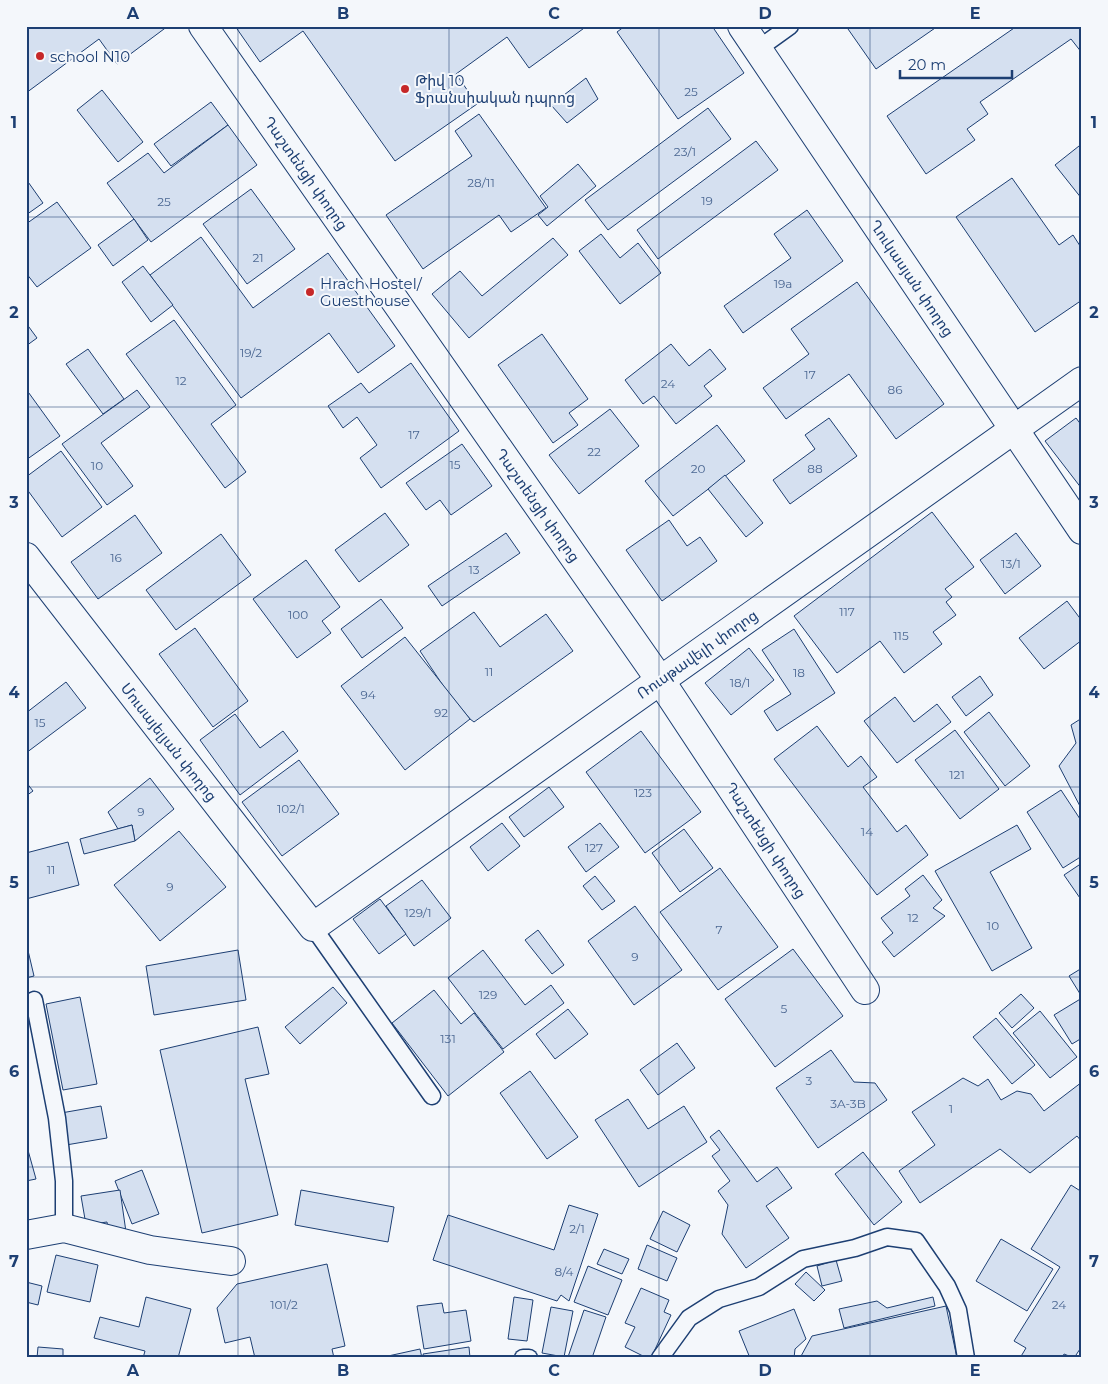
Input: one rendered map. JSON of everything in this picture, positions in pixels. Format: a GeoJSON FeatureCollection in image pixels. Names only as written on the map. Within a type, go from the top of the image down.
{"type":"FeatureCollection","features":[{"type":"Feature","properties":{"kind":"street","name":"Դաշտենցի փողոց"},"geometry":{"type":"LineString","coordinates":[[203,26],[660,680],[865,990]]}},
{"type":"Feature","properties":{"kind":"street","name":"Ղուկասյան փողոց"},"geometry":{"type":"LineString","coordinates":[[742,26],[1082,530]]}},
{"type":"Feature","properties":{"kind":"street","name":"Ռուսթավելի փողոց"},"geometry":{"type":"LineString","coordinates":[[312,927],[1082,381]]}},
{"type":"Feature","properties":{"kind":"street","name":"Մուսայելյան փողոց"},"geometry":{"type":"LineString","coordinates":[[26,557],[312,927]]}},
{"type":"Feature","properties":{"kind":"street"},"geometry":{"type":"LineString","coordinates":[[26,1235],[64,1228],[150,1250],[231,1261]]}},
{"type":"Feature","properties":{"kind":"lane"},"geometry":{"type":"LineString","coordinates":[[758,49],[790,26]]}},
{"type":"Feature","properties":{"kind":"lane"},"geometry":{"type":"LineString","coordinates":[[312,927],[432,1096]]}},
{"type":"Feature","properties":{"kind":"lane"},"geometry":{"type":"LineString","coordinates":[[34,1000],[57,1118],[64,1181],[64,1228]]}},
{"type":"Feature","properties":{"kind":"lane"},"geometry":{"type":"LineString","coordinates":[[660,1358],[689,1318],[719,1299],[759,1287],[803,1259],[855,1248],[887,1237],[916,1241],[947,1286],[958,1310],[966,1358]]}},
{"type":"Feature","properties":{"kind":"lane"},"geometry":{"type":"LineString","coordinates":[[523,1358],[529,1358]]}},
{"type":"Feature","properties":{"kind":"building"},"geometry":{"type":"Polygon","coordinates":[[[26,26],[168,26],[117,64],[99,39],[26,93],[26,26]]]}},
{"type":"Feature","properties":{"kind":"building","name":"Թիվ 10 Ֆրանսիական դպրոց"},"geometry":{"type":"Polygon","coordinates":[[[235,26],[587,26],[529,68],[507,37],[456,74],[477,104],[395,161],[303,31],[260,62],[235,26]]]}},
{"type":"Feature","properties":{"kind":"building"},"geometry":{"type":"Polygon","coordinates":[[[625,26],[712,26],[744,73],[678,119],[617,32],[625,26]]]}},
{"type":"Feature","properties":{"kind":"building"},"geometry":{"type":"Polygon","coordinates":[[[851,26],[938,26],[876,69],[848,29],[851,26]]]}},
{"type":"Feature","properties":{"kind":"building"},"geometry":{"type":"Polygon","coordinates":[[[1017,26],[1082,26],[1082,53],[1071,39],[980,102],[988,114],[967,129],[975,140],[926,174],[887,116],[1017,26]]]}},
{"type":"Feature","properties":{"kind":"building"},"geometry":{"type":"Polygon","coordinates":[[[586,78],[598,99],[567,123],[551,105],[586,78]]]}},
{"type":"Feature","properties":{"kind":"building"},"geometry":{"type":"Polygon","coordinates":[[[102,90],[143,142],[118,162],[77,110],[102,90]]]}},
{"type":"Feature","properties":{"kind":"building"},"geometry":{"type":"Polygon","coordinates":[[[211,102],[228,125],[171,166],[154,144],[211,102]]]}},
{"type":"Feature","properties":{"kind":"building"},"geometry":{"type":"Polygon","coordinates":[[[708,108],[731,139],[608,230],[585,200],[708,108]]]}},
{"type":"Feature","properties":{"kind":"building"},"geometry":{"type":"Polygon","coordinates":[[[479,114],[546,208],[511,232],[499,215],[423,269],[386,215],[472,156],[455,131],[479,114]]]}},
{"type":"Feature","properties":{"kind":"building"},"geometry":{"type":"Polygon","coordinates":[[[228,125],[257,165],[151,242],[107,183],[148,153],[164,173],[228,125]]]}},
{"type":"Feature","properties":{"kind":"building"},"geometry":{"type":"Polygon","coordinates":[[[756,141],[778,170],[658,259],[637,230],[756,141]]]}},
{"type":"Feature","properties":{"kind":"building"},"geometry":{"type":"Polygon","coordinates":[[[1079,146],[1082,150],[1082,199],[1055,165],[1079,146]]]}},
{"type":"Feature","properties":{"kind":"building"},"geometry":{"type":"Polygon","coordinates":[[[578,164],[596,186],[547,226],[538,215],[548,207],[540,196],[578,164]]]}},
{"type":"Feature","properties":{"kind":"building"},"geometry":{"type":"Polygon","coordinates":[[[1012,178],[1059,245],[1073,235],[1082,249],[1082,300],[1035,332],[956,217],[1012,178]]]}},
{"type":"Feature","properties":{"kind":"building"},"geometry":{"type":"Polygon","coordinates":[[[26,179],[43,203],[26,215],[26,179]]]}},
{"type":"Feature","properties":{"kind":"building"},"geometry":{"type":"Polygon","coordinates":[[[251,189],[295,249],[247,284],[203,224],[251,189]]]}},
{"type":"Feature","properties":{"kind":"building"},"geometry":{"type":"Polygon","coordinates":[[[57,202],[91,248],[37,287],[26,273],[26,224],[57,202]]]}},
{"type":"Feature","properties":{"kind":"building"},"geometry":{"type":"Polygon","coordinates":[[[807,210],[843,261],[743,333],[724,306],[791,258],[774,234],[807,210]]]}},
{"type":"Feature","properties":{"kind":"building"},"geometry":{"type":"Polygon","coordinates":[[[134,219],[148,240],[113,266],[98,245],[134,219]]]}},
{"type":"Feature","properties":{"kind":"building"},"geometry":{"type":"Polygon","coordinates":[[[601,234],[620,258],[638,243],[661,273],[620,304],[579,251],[601,234]]]}},
{"type":"Feature","properties":{"kind":"building"},"geometry":{"type":"Polygon","coordinates":[[[201,237],[253,308],[328,253],[395,346],[358,373],[329,333],[241,398],[150,275],[201,237]]]}},
{"type":"Feature","properties":{"kind":"building"},"geometry":{"type":"Polygon","coordinates":[[[553,238],[568,255],[469,338],[432,294],[460,271],[482,296],[553,238]]]}},
{"type":"Feature","properties":{"kind":"building"},"geometry":{"type":"Polygon","coordinates":[[[143,266],[173,305],[151,322],[122,282],[143,266]]]}},
{"type":"Feature","properties":{"kind":"building"},"geometry":{"type":"Polygon","coordinates":[[[857,282],[944,404],[896,439],[849,374],[786,419],[763,388],[809,354],[791,329],[857,282]]]}},
{"type":"Feature","properties":{"kind":"building"},"geometry":{"type":"Polygon","coordinates":[[[174,320],[236,405],[211,424],[246,472],[225,488],[126,354],[174,320]]]}},
{"type":"Feature","properties":{"kind":"building"},"geometry":{"type":"Polygon","coordinates":[[[26,323],[37,338],[26,346],[26,323]]]}},
{"type":"Feature","properties":{"kind":"building"},"geometry":{"type":"Polygon","coordinates":[[[542,334],[588,399],[569,413],[578,425],[553,443],[498,365],[542,334]]]}},
{"type":"Feature","properties":{"kind":"building"},"geometry":{"type":"Polygon","coordinates":[[[671,344],[689,366],[710,349],[726,369],[704,386],[712,396],[676,424],[654,396],[643,404],[625,380],[671,344]]]}},
{"type":"Feature","properties":{"kind":"building"},"geometry":{"type":"Polygon","coordinates":[[[88,349],[124,399],[103,414],[66,364],[88,349]]]}},
{"type":"Feature","properties":{"kind":"building"},"geometry":{"type":"Polygon","coordinates":[[[411,363],[459,431],[381,488],[360,458],[377,445],[357,417],[343,428],[328,406],[361,383],[369,393],[411,363]]]}},
{"type":"Feature","properties":{"kind":"building"},"geometry":{"type":"Polygon","coordinates":[[[26,389],[60,436],[26,460],[26,389]]]}},
{"type":"Feature","properties":{"kind":"building"},"geometry":{"type":"Polygon","coordinates":[[[137,390],[150,407],[101,443],[133,486],[107,505],[62,444],[137,390]]]}},
{"type":"Feature","properties":{"kind":"building"},"geometry":{"type":"Polygon","coordinates":[[[610,409],[639,446],[579,494],[549,455],[610,409]]]}},
{"type":"Feature","properties":{"kind":"building"},"geometry":{"type":"Polygon","coordinates":[[[829,418],[857,456],[790,504],[773,480],[815,449],[805,435],[829,418]]]}},
{"type":"Feature","properties":{"kind":"building"},"geometry":{"type":"Polygon","coordinates":[[[1076,418],[1082,426],[1082,489],[1045,441],[1076,418]]]}},
{"type":"Feature","properties":{"kind":"building"},"geometry":{"type":"Polygon","coordinates":[[[717,425],[745,461],[673,516],[645,481],[717,425]]]}},
{"type":"Feature","properties":{"kind":"building"},"geometry":{"type":"Polygon","coordinates":[[[462,444],[492,486],[451,515],[440,500],[426,510],[406,483],[462,444]]]}},
{"type":"Feature","properties":{"kind":"building"},"geometry":{"type":"Polygon","coordinates":[[[61,451],[102,507],[62,537],[26,488],[26,477],[61,451]]]}},
{"type":"Feature","properties":{"kind":"building"},"geometry":{"type":"Polygon","coordinates":[[[725,475],[763,523],[746,537],[708,489],[725,475]]]}},
{"type":"Feature","properties":{"kind":"building"},"geometry":{"type":"Polygon","coordinates":[[[932,512],[974,567],[945,589],[952,597],[946,602],[956,615],[933,632],[942,644],[904,673],[880,641],[837,673],[794,616],[932,512]]]}},
{"type":"Feature","properties":{"kind":"building"},"geometry":{"type":"Polygon","coordinates":[[[385,513],[409,545],[359,582],[335,550],[385,513]]]}},
{"type":"Feature","properties":{"kind":"building"},"geometry":{"type":"Polygon","coordinates":[[[135,515],[162,553],[98,599],[71,562],[135,515]]]}},
{"type":"Feature","properties":{"kind":"building"},"geometry":{"type":"Polygon","coordinates":[[[669,520],[687,546],[700,537],[717,561],[662,601],[626,550],[669,520]]]}},
{"type":"Feature","properties":{"kind":"building"},"geometry":{"type":"Polygon","coordinates":[[[506,533],[520,553],[442,606],[428,586],[506,533]]]}},
{"type":"Feature","properties":{"kind":"building"},"geometry":{"type":"Polygon","coordinates":[[[1016,533],[1041,566],[1005,594],[980,560],[1016,533]]]}},
{"type":"Feature","properties":{"kind":"building"},"geometry":{"type":"Polygon","coordinates":[[[221,534],[251,575],[176,630],[146,590],[221,534]]]}},
{"type":"Feature","properties":{"kind":"building"},"geometry":{"type":"Polygon","coordinates":[[[306,560],[340,607],[322,621],[331,633],[297,658],[253,599],[306,560]]]}},
{"type":"Feature","properties":{"kind":"building"},"geometry":{"type":"Polygon","coordinates":[[[381,599],[403,628],[362,658],[341,629],[381,599]]]}},
{"type":"Feature","properties":{"kind":"building"},"geometry":{"type":"Polygon","coordinates":[[[1067,601],[1082,621],[1082,640],[1044,669],[1019,638],[1067,601]]]}},
{"type":"Feature","properties":{"kind":"building"},"geometry":{"type":"Polygon","coordinates":[[[474,612],[500,647],[546,614],[573,651],[474,722],[446,690],[420,651],[474,612]]]}},
{"type":"Feature","properties":{"kind":"building"},"geometry":{"type":"Polygon","coordinates":[[[195,628],[248,701],[213,727],[159,654],[195,628]]]}},
{"type":"Feature","properties":{"kind":"building"},"geometry":{"type":"Polygon","coordinates":[[[794,629],[835,693],[777,731],[764,711],[791,694],[762,650],[794,629]]]}},
{"type":"Feature","properties":{"kind":"building"},"geometry":{"type":"Polygon","coordinates":[[[405,637],[470,719],[405,770],[341,686],[405,637]]]}},
{"type":"Feature","properties":{"kind":"building"},"geometry":{"type":"Polygon","coordinates":[[[749,648],[774,680],[731,715],[705,683],[749,648]]]}},
{"type":"Feature","properties":{"kind":"building"},"geometry":{"type":"Polygon","coordinates":[[[980,676],[993,695],[966,716],[952,697],[980,676]]]}},
{"type":"Feature","properties":{"kind":"building"},"geometry":{"type":"Polygon","coordinates":[[[66,682],[86,708],[26,753],[26,713],[66,682]]]}},
{"type":"Feature","properties":{"kind":"building"},"geometry":{"type":"Polygon","coordinates":[[[895,697],[914,722],[937,704],[951,722],[897,763],[864,721],[895,697]]]}},
{"type":"Feature","properties":{"kind":"building"},"geometry":{"type":"Polygon","coordinates":[[[989,712],[1030,766],[1005,786],[964,732],[989,712]]]}},
{"type":"Feature","properties":{"kind":"building"},"geometry":{"type":"Polygon","coordinates":[[[235,714],[260,748],[283,731],[298,751],[240,795],[200,740],[235,714]]]}},
{"type":"Feature","properties":{"kind":"building"},"geometry":{"type":"Polygon","coordinates":[[[1082,718],[1082,810],[1059,766],[1076,743],[1071,725],[1082,718]]]}},
{"type":"Feature","properties":{"kind":"building"},"geometry":{"type":"Polygon","coordinates":[[[817,726],[848,767],[861,756],[877,777],[863,787],[897,832],[906,825],[928,855],[877,895],[774,759],[817,726]]]}},
{"type":"Feature","properties":{"kind":"building"},"geometry":{"type":"Polygon","coordinates":[[[955,730],[999,789],[960,819],[915,760],[955,730]]]}},
{"type":"Feature","properties":{"kind":"building"},"geometry":{"type":"Polygon","coordinates":[[[641,731],[701,812],[645,853],[586,772],[641,731]]]}},
{"type":"Feature","properties":{"kind":"building"},"geometry":{"type":"Polygon","coordinates":[[[299,760],[339,814],[282,856],[242,802],[299,760]]]}},
{"type":"Feature","properties":{"kind":"building"},"geometry":{"type":"Polygon","coordinates":[[[150,778],[174,809],[135,841],[132,825],[118,829],[108,812],[150,778]]]}},
{"type":"Feature","properties":{"kind":"building"},"geometry":{"type":"Polygon","coordinates":[[[26,782],[33,791],[26,796],[26,782]]]}},
{"type":"Feature","properties":{"kind":"building"},"geometry":{"type":"Polygon","coordinates":[[[549,787],[564,807],[524,837],[509,817],[549,787]]]}},
{"type":"Feature","properties":{"kind":"building"},"geometry":{"type":"Polygon","coordinates":[[[1061,790],[1082,822],[1082,856],[1063,868],[1027,812],[1061,790]]]}},
{"type":"Feature","properties":{"kind":"building"},"geometry":{"type":"Polygon","coordinates":[[[502,823],[520,846],[488,871],[470,847],[502,823]]]}},
{"type":"Feature","properties":{"kind":"building"},"geometry":{"type":"Polygon","coordinates":[[[600,823],[619,847],[586,872],[568,847],[600,823]]]}},
{"type":"Feature","properties":{"kind":"building"},"geometry":{"type":"Polygon","coordinates":[[[132,825],[135,841],[84,854],[80,839],[132,825]]]}},
{"type":"Feature","properties":{"kind":"building"},"geometry":{"type":"Polygon","coordinates":[[[1017,825],[1031,849],[990,872],[1032,948],[992,971],[935,871],[1017,825]]]}},
{"type":"Feature","properties":{"kind":"building"},"geometry":{"type":"Polygon","coordinates":[[[684,829],[713,868],[680,892],[652,853],[684,829]]]}},
{"type":"Feature","properties":{"kind":"building"},"geometry":{"type":"Polygon","coordinates":[[[179,831],[226,887],[160,941],[114,885],[179,831]]]}},
{"type":"Feature","properties":{"kind":"building"},"geometry":{"type":"Polygon","coordinates":[[[68,842],[79,885],[26,899],[26,853],[68,842]]]}},
{"type":"Feature","properties":{"kind":"building"},"geometry":{"type":"Polygon","coordinates":[[[1082,863],[1082,901],[1064,875],[1082,863]]]}},
{"type":"Feature","properties":{"kind":"building"},"geometry":{"type":"Polygon","coordinates":[[[720,868],[778,947],[718,990],[660,912],[720,868]]]}},
{"type":"Feature","properties":{"kind":"building"},"geometry":{"type":"Polygon","coordinates":[[[923,875],[942,900],[933,908],[945,916],[894,957],[882,942],[893,933],[881,918],[910,896],[905,889],[923,875]]]}},
{"type":"Feature","properties":{"kind":"building"},"geometry":{"type":"Polygon","coordinates":[[[595,876],[615,901],[602,910],[583,886],[595,876]]]}},
{"type":"Feature","properties":{"kind":"building"},"geometry":{"type":"Polygon","coordinates":[[[422,880],[451,918],[414,946],[386,906],[422,880]]]}},
{"type":"Feature","properties":{"kind":"building"},"geometry":{"type":"Polygon","coordinates":[[[380,899],[406,934],[379,954],[353,919],[380,899]]]}},
{"type":"Feature","properties":{"kind":"building"},"geometry":{"type":"Polygon","coordinates":[[[635,906],[682,970],[634,1005],[588,941],[635,906]]]}},
{"type":"Feature","properties":{"kind":"building"},"geometry":{"type":"Polygon","coordinates":[[[538,930],[564,965],[552,974],[525,940],[538,930]]]}},
{"type":"Feature","properties":{"kind":"building"},"geometry":{"type":"Polygon","coordinates":[[[26,942],[34,976],[26,978],[26,942]]]}},
{"type":"Feature","properties":{"kind":"building"},"geometry":{"type":"Polygon","coordinates":[[[793,949],[843,1016],[775,1067],[725,999],[793,949]]]}},
{"type":"Feature","properties":{"kind":"building"},"geometry":{"type":"Polygon","coordinates":[[[238,950],[246,1000],[154,1015],[146,966],[238,950]]]}},
{"type":"Feature","properties":{"kind":"building"},"geometry":{"type":"Polygon","coordinates":[[[483,950],[525,1005],[551,985],[564,1003],[503,1049],[448,978],[483,950]]]}},
{"type":"Feature","properties":{"kind":"building"},"geometry":{"type":"Polygon","coordinates":[[[1082,968],[1082,997],[1069,976],[1082,968]]]}},
{"type":"Feature","properties":{"kind":"building"},"geometry":{"type":"Polygon","coordinates":[[[333,987],[347,1003],[300,1044],[285,1027],[333,987]]]}},
{"type":"Feature","properties":{"kind":"building"},"geometry":{"type":"Polygon","coordinates":[[[434,990],[461,1024],[474,1013],[504,1052],[448,1096],[392,1023],[434,990]]]}},
{"type":"Feature","properties":{"kind":"building"},"geometry":{"type":"Polygon","coordinates":[[[1021,994],[1034,1008],[1012,1028],[999,1013],[1021,994]]]}},
{"type":"Feature","properties":{"kind":"building"},"geometry":{"type":"Polygon","coordinates":[[[80,997],[97,1084],[63,1090],[46,1004],[80,997]]]}},
{"type":"Feature","properties":{"kind":"building"},"geometry":{"type":"Polygon","coordinates":[[[1082,998],[1082,1038],[1072,1044],[1054,1015],[1082,998]]]}},
{"type":"Feature","properties":{"kind":"building"},"geometry":{"type":"Polygon","coordinates":[[[568,1009],[588,1034],[555,1059],[536,1034],[568,1009]]]}},
{"type":"Feature","properties":{"kind":"building"},"geometry":{"type":"Polygon","coordinates":[[[1040,1011],[1077,1057],[1050,1078],[1013,1033],[1040,1011]]]}},
{"type":"Feature","properties":{"kind":"building"},"geometry":{"type":"Polygon","coordinates":[[[996,1018],[1035,1065],[1012,1084],[973,1037],[996,1018]]]}},
{"type":"Feature","properties":{"kind":"building"},"geometry":{"type":"Polygon","coordinates":[[[258,1027],[269,1074],[245,1079],[278,1215],[202,1233],[160,1050],[258,1027]]]}},
{"type":"Feature","properties":{"kind":"building"},"geometry":{"type":"Polygon","coordinates":[[[677,1043],[695,1068],[658,1095],[640,1070],[677,1043]]]}},
{"type":"Feature","properties":{"kind":"building"},"geometry":{"type":"Polygon","coordinates":[[[831,1050],[854,1082],[875,1083],[887,1100],[818,1148],[776,1088],[831,1050]]]}},
{"type":"Feature","properties":{"kind":"building"},"geometry":{"type":"Polygon","coordinates":[[[530,1071],[578,1137],[547,1159],[500,1093],[530,1071]]]}},
{"type":"Feature","properties":{"kind":"building"},"geometry":{"type":"Polygon","coordinates":[[[963,1078],[978,1086],[988,1079],[1001,1100],[1017,1091],[1031,1094],[1044,1111],[1082,1082],[1082,1142],[1077,1136],[1030,1173],[1000,1149],[920,1203],[899,1171],[935,1145],[912,1112],[963,1078]]]}},
{"type":"Feature","properties":{"kind":"building"},"geometry":{"type":"Polygon","coordinates":[[[628,1099],[648,1129],[684,1106],[707,1142],[639,1187],[595,1120],[628,1099]]]}},
{"type":"Feature","properties":{"kind":"building"},"geometry":{"type":"Polygon","coordinates":[[[101,1106],[107,1138],[66,1145],[61,1113],[101,1106]]]}},
{"type":"Feature","properties":{"kind":"building"},"geometry":{"type":"Polygon","coordinates":[[[719,1130],[757,1182],[777,1167],[792,1188],[766,1206],[789,1238],[746,1268],[722,1234],[728,1205],[718,1191],[730,1181],[712,1156],[720,1150],[710,1137],[719,1130]]]}},
{"type":"Feature","properties":{"kind":"building"},"geometry":{"type":"Polygon","coordinates":[[[26,1143],[36,1179],[26,1181],[26,1143]]]}},
{"type":"Feature","properties":{"kind":"building"},"geometry":{"type":"Polygon","coordinates":[[[863,1152],[902,1202],[874,1225],[835,1174],[863,1152]]]}},
{"type":"Feature","properties":{"kind":"building"},"geometry":{"type":"Polygon","coordinates":[[[142,1170],[159,1214],[132,1224],[115,1181],[142,1170]]]}},
{"type":"Feature","properties":{"kind":"building"},"geometry":{"type":"Polygon","coordinates":[[[1071,1185],[1082,1192],[1082,1346],[1074,1358],[1064,1354],[1062,1358],[1020,1358],[1026,1348],[1014,1341],[1060,1267],[1031,1249],[1071,1185]]]}},
{"type":"Feature","properties":{"kind":"building"},"geometry":{"type":"Polygon","coordinates":[[[120,1190],[126,1232],[109,1235],[107,1222],[86,1225],[81,1196],[120,1190]]]}},
{"type":"Feature","properties":{"kind":"building"},"geometry":{"type":"Polygon","coordinates":[[[301,1190],[394,1207],[388,1242],[295,1225],[301,1190]]]}},
{"type":"Feature","properties":{"kind":"building"},"geometry":{"type":"Polygon","coordinates":[[[569,1205],[598,1214],[569,1301],[561,1295],[557,1301],[433,1260],[448,1215],[554,1250],[569,1205]]]}},
{"type":"Feature","properties":{"kind":"building"},"geometry":{"type":"Polygon","coordinates":[[[663,1211],[690,1225],[677,1252],[650,1239],[663,1211]]]}},
{"type":"Feature","properties":{"kind":"building"},"geometry":{"type":"Polygon","coordinates":[[[1001,1239],[1053,1269],[1027,1311],[976,1281],[1001,1239]]]}},
{"type":"Feature","properties":{"kind":"building"},"geometry":{"type":"Polygon","coordinates":[[[647,1245],[677,1258],[667,1281],[638,1269],[647,1245]]]}},
{"type":"Feature","properties":{"kind":"building"},"geometry":{"type":"Polygon","coordinates":[[[604,1249],[629,1259],[622,1274],[597,1264],[604,1249]]]}},
{"type":"Feature","properties":{"kind":"building"},"geometry":{"type":"Polygon","coordinates":[[[56,1255],[98,1265],[90,1302],[47,1292],[56,1255]]]}},
{"type":"Feature","properties":{"kind":"building"},"geometry":{"type":"Polygon","coordinates":[[[836,1260],[842,1281],[822,1286],[817,1266],[836,1260]]]}},
{"type":"Feature","properties":{"kind":"building"},"geometry":{"type":"Polygon","coordinates":[[[327,1264],[345,1346],[332,1349],[334,1358],[255,1358],[250,1337],[225,1343],[217,1308],[237,1284],[327,1264]]]}},
{"type":"Feature","properties":{"kind":"building"},"geometry":{"type":"Polygon","coordinates":[[[588,1266],[622,1280],[608,1315],[574,1302],[588,1266]]]}},
{"type":"Feature","properties":{"kind":"building"},"geometry":{"type":"Polygon","coordinates":[[[806,1272],[825,1290],[814,1301],[795,1284],[806,1272]]]}},
{"type":"Feature","properties":{"kind":"building"},"geometry":{"type":"Polygon","coordinates":[[[26,1282],[42,1286],[38,1305],[26,1302],[26,1282]]]}},
{"type":"Feature","properties":{"kind":"building"},"geometry":{"type":"Polygon","coordinates":[[[641,1288],[669,1300],[664,1312],[671,1315],[651,1358],[647,1358],[625,1347],[635,1327],[625,1323],[641,1288]]]}},
{"type":"Feature","properties":{"kind":"building"},"geometry":{"type":"Polygon","coordinates":[[[146,1297],[191,1309],[178,1358],[143,1358],[145,1351],[94,1338],[100,1317],[139,1327],[146,1297]]]}},
{"type":"Feature","properties":{"kind":"building"},"geometry":{"type":"Polygon","coordinates":[[[514,1297],[533,1300],[527,1341],[508,1339],[514,1297]]]}},
{"type":"Feature","properties":{"kind":"building"},"geometry":{"type":"Polygon","coordinates":[[[933,1297],[935,1306],[844,1328],[839,1309],[877,1301],[887,1308],[933,1297]]]}},
{"type":"Feature","properties":{"kind":"building"},"geometry":{"type":"Polygon","coordinates":[[[442,1303],[444,1313],[466,1310],[471,1341],[424,1349],[417,1306],[442,1303]]]}},
{"type":"Feature","properties":{"kind":"building"},"geometry":{"type":"Polygon","coordinates":[[[946,1306],[957,1358],[800,1358],[812,1336],[946,1306]]]}},
{"type":"Feature","properties":{"kind":"building"},"geometry":{"type":"Polygon","coordinates":[[[551,1307],[573,1311],[564,1357],[542,1353],[551,1307]]]}},
{"type":"Feature","properties":{"kind":"building"},"geometry":{"type":"Polygon","coordinates":[[[794,1309],[806,1339],[795,1349],[794,1358],[750,1358],[739,1331],[794,1309]]]}},
{"type":"Feature","properties":{"kind":"building"},"geometry":{"type":"Polygon","coordinates":[[[584,1310],[606,1317],[592,1358],[571,1358],[568,1357],[584,1310]]]}},
{"type":"Feature","properties":{"kind":"building"},"geometry":{"type":"Polygon","coordinates":[[[38,1347],[63,1349],[63,1358],[37,1358],[38,1347]]]}},
{"type":"Feature","properties":{"kind":"building"},"geometry":{"type":"Polygon","coordinates":[[[469,1347],[470,1358],[424,1358],[423,1354],[469,1347]]]}},
{"type":"Feature","properties":{"kind":"building"},"geometry":{"type":"Polygon","coordinates":[[[420,1349],[422,1358],[379,1358],[420,1349]]]}},
{"type":"Feature","properties":{"kind":"place","name":"school N10"},"geometry":{"type":"Point","coordinates":[40,56]}},
{"type":"Feature","properties":{"kind":"place","name":"Թիվ 10 Ֆրանսիական դպրոց"},"geometry":{"type":"Point","coordinates":[405,89]}},
{"type":"Feature","properties":{"kind":"place","name":"Hrach Hostel/ Guesthouse"},"geometry":{"type":"Point","coordinates":[310,292]}}]}
